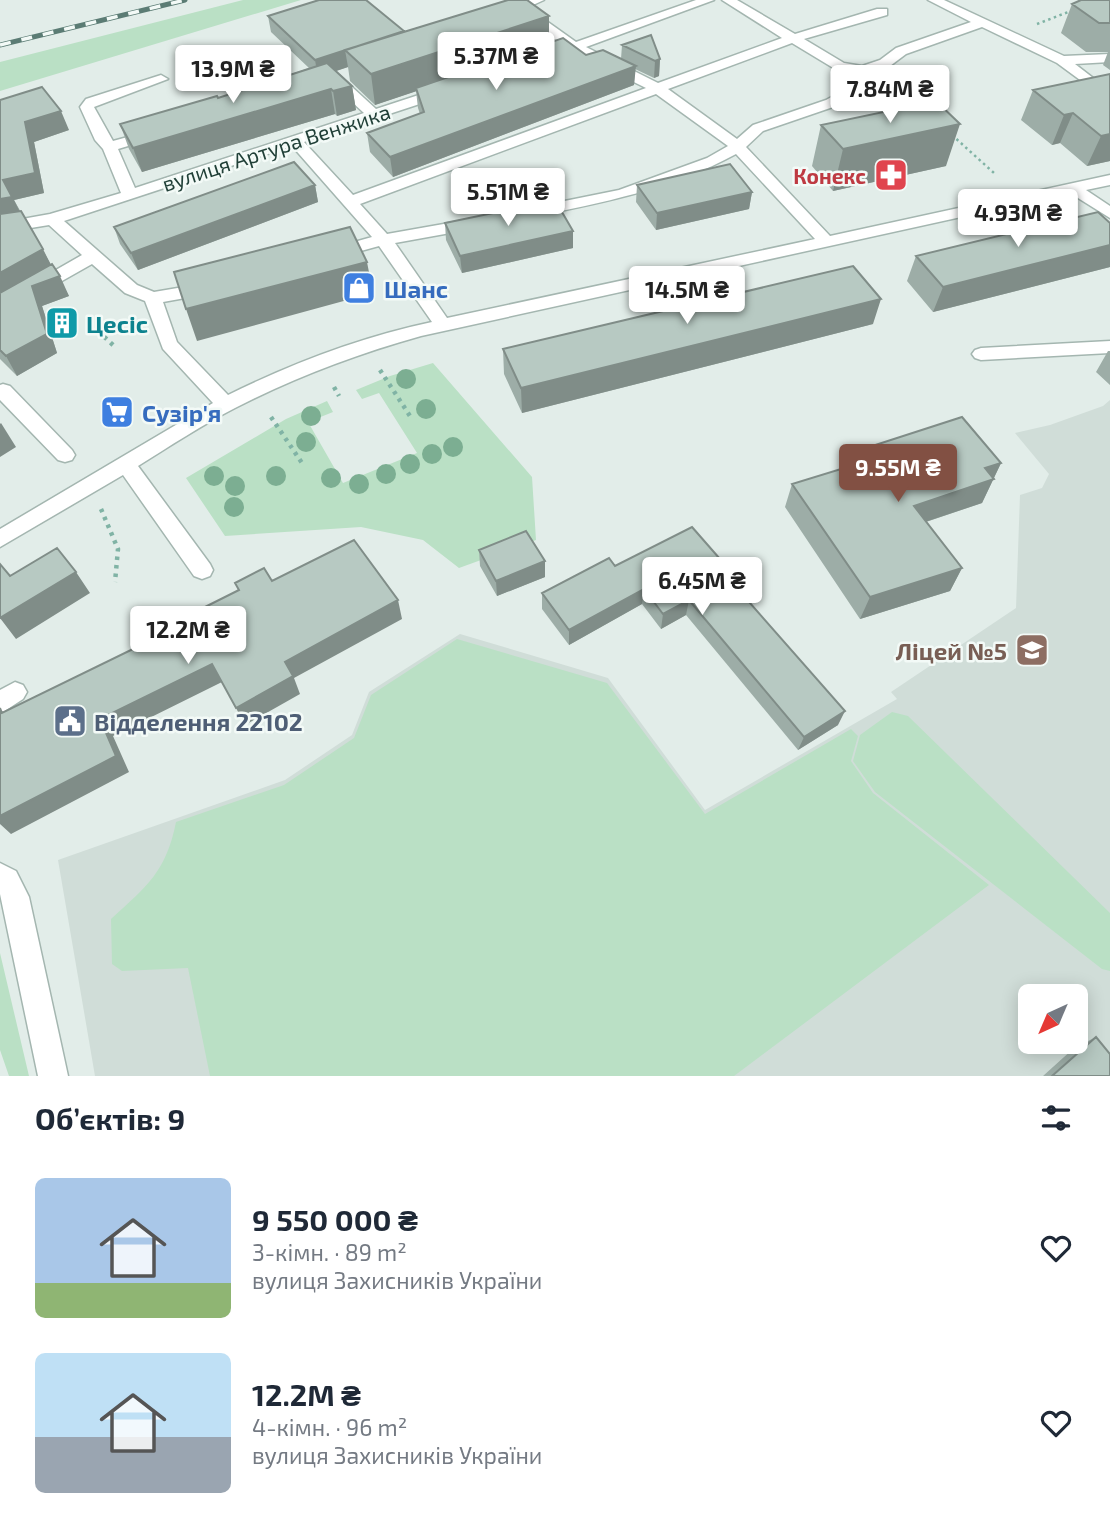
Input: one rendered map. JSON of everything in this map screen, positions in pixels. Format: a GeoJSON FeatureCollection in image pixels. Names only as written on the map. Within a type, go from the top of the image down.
{"type":"FeatureCollection","features":[{"type":"Feature","properties":{"kind":"street"},"geometry":{"type":"LineString","coordinates":[[513,3],[538,0]]}},
{"type":"Feature","properties":{"kind":"street"},"geometry":{"type":"LineString","coordinates":[[536,60],[708,0]]}},
{"type":"Feature","properties":{"kind":"street"},"geometry":{"type":"LineString","coordinates":[[728,0],[840,66],[863,70],[886,63],[901,51],[982,23]]}},
{"type":"Feature","properties":{"kind":"street"},"geometry":{"type":"LineString","coordinates":[[934,0],[1062,60],[1110,98]]}},
{"type":"Feature","properties":{"kind":"street"},"geometry":{"type":"LineString","coordinates":[[499,23],[512,19],[513,3]]}},
{"type":"Feature","properties":{"kind":"street"},"geometry":{"type":"LineString","coordinates":[[513,3],[574,47],[656,88],[738,147],[825,240]]}},
{"type":"Feature","properties":{"kind":"street"},"geometry":{"type":"LineString","coordinates":[[350,202],[794,38],[882,12]]}},
{"type":"Feature","properties":{"kind":"street"},"geometry":{"type":"LineString","coordinates":[[1062,60],[1110,58]]}},
{"type":"Feature","properties":{"kind":"street"},"geometry":{"type":"LineString","coordinates":[[517,215],[623,194],[712,161],[738,147],[758,128],[831,103],[855,90],[863,70]]}},
{"type":"Feature","properties":{"kind":"street"},"geometry":{"type":"LineString","coordinates":[[131,195],[110,147],[102,140],[87,107],[90,102],[161,79]]}},
{"type":"Feature","properties":{"kind":"street"},"geometry":{"type":"LineString","coordinates":[[334,79],[374,116]]}},
{"type":"Feature","properties":{"kind":"street","name":"вулиця Артура Венжика"},"geometry":{"type":"LineString","coordinates":[[0,228],[52,219],[131,195],[461,86]]}},
{"type":"Feature","properties":{"kind":"street"},"geometry":{"type":"LineString","coordinates":[[110,147],[163,131]]}},
{"type":"Feature","properties":{"kind":"street"},"geometry":{"type":"LineString","coordinates":[[296,142],[384,240],[430,301],[443,326]]}},
{"type":"Feature","properties":{"kind":"street"},"geometry":{"type":"LineString","coordinates":[[0,539],[226,404],[321,361],[359,347],[825,240],[1110,180]]}},
{"type":"Feature","properties":{"kind":"street"},"geometry":{"type":"LineString","coordinates":[[1073,188],[1110,213]]}},
{"type":"Feature","properties":{"kind":"street"},"geometry":{"type":"LineString","coordinates":[[52,219],[131,289],[153,298],[195,293],[220,285]]}},
{"type":"Feature","properties":{"kind":"street"},"geometry":{"type":"LineString","coordinates":[[322,257],[384,240],[491,220]]}},
{"type":"Feature","properties":{"kind":"street"},"geometry":{"type":"LineString","coordinates":[[0,310],[93,256]]}},
{"type":"Feature","properties":{"kind":"street"},"geometry":{"type":"LineString","coordinates":[[153,298],[169,345],[226,404]]}},
{"type":"Feature","properties":{"kind":"street"},"geometry":{"type":"LineString","coordinates":[[981,354],[1110,347]]}},
{"type":"Feature","properties":{"kind":"street"},"geometry":{"type":"LineString","coordinates":[[1,390],[65,455]]}},
{"type":"Feature","properties":{"kind":"street"},"geometry":{"type":"LineString","coordinates":[[126,464],[202,570]]}},
{"type":"Feature","properties":{"kind":"street"},"geometry":{"type":"LineString","coordinates":[[0,876],[7,880],[16,897],[53,1076]]}},
{"type":"Feature","properties":{"kind":"path"},"geometry":{"type":"LineString","coordinates":[[1009,35],[1078,9]]}},
{"type":"Feature","properties":{"kind":"path"},"geometry":{"type":"LineString","coordinates":[[952,135],[994,173]]}},
{"type":"Feature","properties":{"kind":"path"},"geometry":{"type":"LineString","coordinates":[[98,331],[113,345]]}},
{"type":"Feature","properties":{"kind":"path"},"geometry":{"type":"LineString","coordinates":[[380,370],[410,416]]}},
{"type":"Feature","properties":{"kind":"path"},"geometry":{"type":"LineString","coordinates":[[334,387],[339,397]]}},
{"type":"Feature","properties":{"kind":"path"},"geometry":{"type":"LineString","coordinates":[[271,417],[302,463]]}},
{"type":"Feature","properties":{"kind":"path"},"geometry":{"type":"LineString","coordinates":[[101,509],[118,548],[115,582]]}},
{"type":"Feature","properties":{"kind":"shaded area"},"geometry":{"type":"Polygon","coordinates":[[[1110,400],[1110,1076],[95,1076],[58,860],[285,780],[352,735],[369,692],[460,634],[608,678],[705,810],[897,699],[891,692],[1016,608],[1020,495],[1042,488],[1049,474],[1015,433],[1050,425],[1103,406],[1110,400]]]}},
{"type":"Feature","properties":{"kind":"green space"},"geometry":{"type":"Polygon","coordinates":[[[243,0],[301,0],[0,91],[0,62],[243,0]]]}},
{"type":"Feature","properties":{"kind":"green space"},"geometry":{"type":"Polygon","coordinates":[[[433,363],[532,477],[536,540],[459,568],[423,540],[361,527],[225,536],[186,478],[286,419],[327,401],[333,412],[308,422],[343,483],[417,453],[379,393],[362,399],[356,390],[433,363]]]}},
{"type":"Feature","properties":{"kind":"green space"},"geometry":{"type":"Polygon","coordinates":[[[457,639],[607,683],[705,814],[851,729],[858,736],[851,761],[873,793],[989,885],[734,1076],[210,1076],[188,968],[122,971],[112,964],[111,919],[145,887],[161,866],[176,822],[284,785],[354,738],[371,695],[457,639]]]}},
{"type":"Feature","properties":{"kind":"green space"},"geometry":{"type":"Polygon","coordinates":[[[892,712],[908,716],[1110,913],[1110,971],[1102,969],[875,792],[853,761],[860,735],[892,712]]]}},
{"type":"Feature","properties":{"kind":"green space"},"geometry":{"type":"Polygon","coordinates":[[[0,953],[29,1076],[9,1076],[0,1050],[0,953]]]}},
{"type":"Feature","properties":{"kind":"building"},"geometry":{"type":"Polygon","coordinates":[[[319,0],[366,0],[404,31],[315,60],[268,16],[319,0]]]}},
{"type":"Feature","properties":{"kind":"building"},"geometry":{"type":"Polygon","coordinates":[[[508,0],[527,0],[549,16],[371,74],[345,50],[508,0]]]}},
{"type":"Feature","properties":{"kind":"building"},"geometry":{"type":"Polygon","coordinates":[[[1081,0],[1110,0],[1110,23],[1099,23],[1072,4],[1081,0]]]}},
{"type":"Feature","properties":{"kind":"building"},"geometry":{"type":"Polygon","coordinates":[[[651,35],[660,59],[655,61],[622,45],[651,35]]]}},
{"type":"Feature","properties":{"kind":"building"},"geometry":{"type":"Polygon","coordinates":[[[563,38],[586,55],[603,50],[636,66],[390,157],[367,133],[424,112],[416,88],[563,38]]]}},
{"type":"Feature","properties":{"kind":"building"},"geometry":{"type":"Polygon","coordinates":[[[327,63],[352,86],[333,91],[331,89],[133,148],[120,124],[217,96],[218,98],[327,63]]]}},
{"type":"Feature","properties":{"kind":"building"},"geometry":{"type":"Polygon","coordinates":[[[1110,74],[1110,134],[1101,136],[1073,113],[1064,115],[1033,90],[1110,74]]]}},
{"type":"Feature","properties":{"kind":"building"},"geometry":{"type":"Polygon","coordinates":[[[42,87],[61,111],[25,122],[35,173],[3,180],[12,197],[0,199],[0,100],[42,87]]]}},
{"type":"Feature","properties":{"kind":"building"},"geometry":{"type":"Polygon","coordinates":[[[936,101],[960,124],[843,149],[821,125],[936,101]]]}},
{"type":"Feature","properties":{"kind":"building"},"geometry":{"type":"Polygon","coordinates":[[[294,162],[315,185],[131,253],[114,227],[294,162]]]}},
{"type":"Feature","properties":{"kind":"building"},"geometry":{"type":"Polygon","coordinates":[[[730,164],[752,192],[657,213],[637,185],[730,164]]]}},
{"type":"Feature","properties":{"kind":"building"},"geometry":{"type":"Polygon","coordinates":[[[555,200],[573,231],[460,256],[445,223],[555,200]]]}},
{"type":"Feature","properties":{"kind":"building"},"geometry":{"type":"Polygon","coordinates":[[[21,211],[43,249],[0,273],[0,214],[21,211]]]}},
{"type":"Feature","properties":{"kind":"building"},"geometry":{"type":"Polygon","coordinates":[[[1098,212],[1110,223],[1110,245],[943,287],[916,256],[1098,212]]]}},
{"type":"Feature","properties":{"kind":"building"},"geometry":{"type":"Polygon","coordinates":[[[350,227],[367,262],[186,309],[174,272],[350,227]]]}},
{"type":"Feature","properties":{"kind":"building"},"geometry":{"type":"Polygon","coordinates":[[[52,264],[60,276],[32,286],[47,334],[6,356],[0,350],[0,293],[52,264]]]}},
{"type":"Feature","properties":{"kind":"building"},"geometry":{"type":"Polygon","coordinates":[[[853,266],[881,299],[521,388],[503,349],[853,266]]]}},
{"type":"Feature","properties":{"kind":"building"},"geometry":{"type":"Polygon","coordinates":[[[962,417],[1001,463],[985,468],[994,479],[914,506],[962,568],[870,597],[792,484],[877,458],[869,447],[962,417]]]}},
{"type":"Feature","properties":{"kind":"building"},"geometry":{"type":"Polygon","coordinates":[[[692,527],[734,575],[728,578],[845,711],[804,737],[689,600],[663,614],[644,589],[569,630],[542,593],[609,558],[615,566],[692,527]]]}},
{"type":"Feature","properties":{"kind":"building"},"geometry":{"type":"Polygon","coordinates":[[[526,531],[545,561],[496,581],[479,550],[526,531]]]}},
{"type":"Feature","properties":{"kind":"building"},"geometry":{"type":"Polygon","coordinates":[[[354,540],[398,600],[285,662],[293,676],[236,708],[212,664],[100,719],[116,756],[0,816],[0,708],[2,713],[172,630],[169,625],[239,590],[235,583],[264,568],[272,581],[354,540]]]}},
{"type":"Feature","properties":{"kind":"building"},"geometry":{"type":"Polygon","coordinates":[[[57,548],[76,572],[0,618],[0,564],[10,576],[57,548]]]}},
{"type":"Feature","properties":{"kind":"building"},"geometry":{"type":"Polygon","coordinates":[[[1096,1037],[1110,1054],[1110,1076],[1052,1076],[1077,1054],[1088,1054],[1088,1044],[1096,1037]]]}},
{"type":"Feature","properties":{"kind":"railway"},"geometry":{"type":"LineString","coordinates":[[0,45],[185,0]]}},
{"type":"Feature","properties":{"kind":"place","name":"Конекс"},"geometry":{"type":"Point","coordinates":[891,175]}},
{"type":"Feature","properties":{"kind":"place","name":"Шанс"},"geometry":{"type":"Point","coordinates":[359,288]}},
{"type":"Feature","properties":{"kind":"place","name":"Цесіс"},"geometry":{"type":"Point","coordinates":[62,323]}},
{"type":"Feature","properties":{"kind":"place","name":"Сузір'я"},"geometry":{"type":"Point","coordinates":[117,412]}},
{"type":"Feature","properties":{"kind":"place","name":"Ліцей №5"},"geometry":{"type":"Point","coordinates":[1032,650]}},
{"type":"Feature","properties":{"kind":"place","name":"Відделення 22102"},"geometry":{"type":"Point","coordinates":[70,721]}}]}
